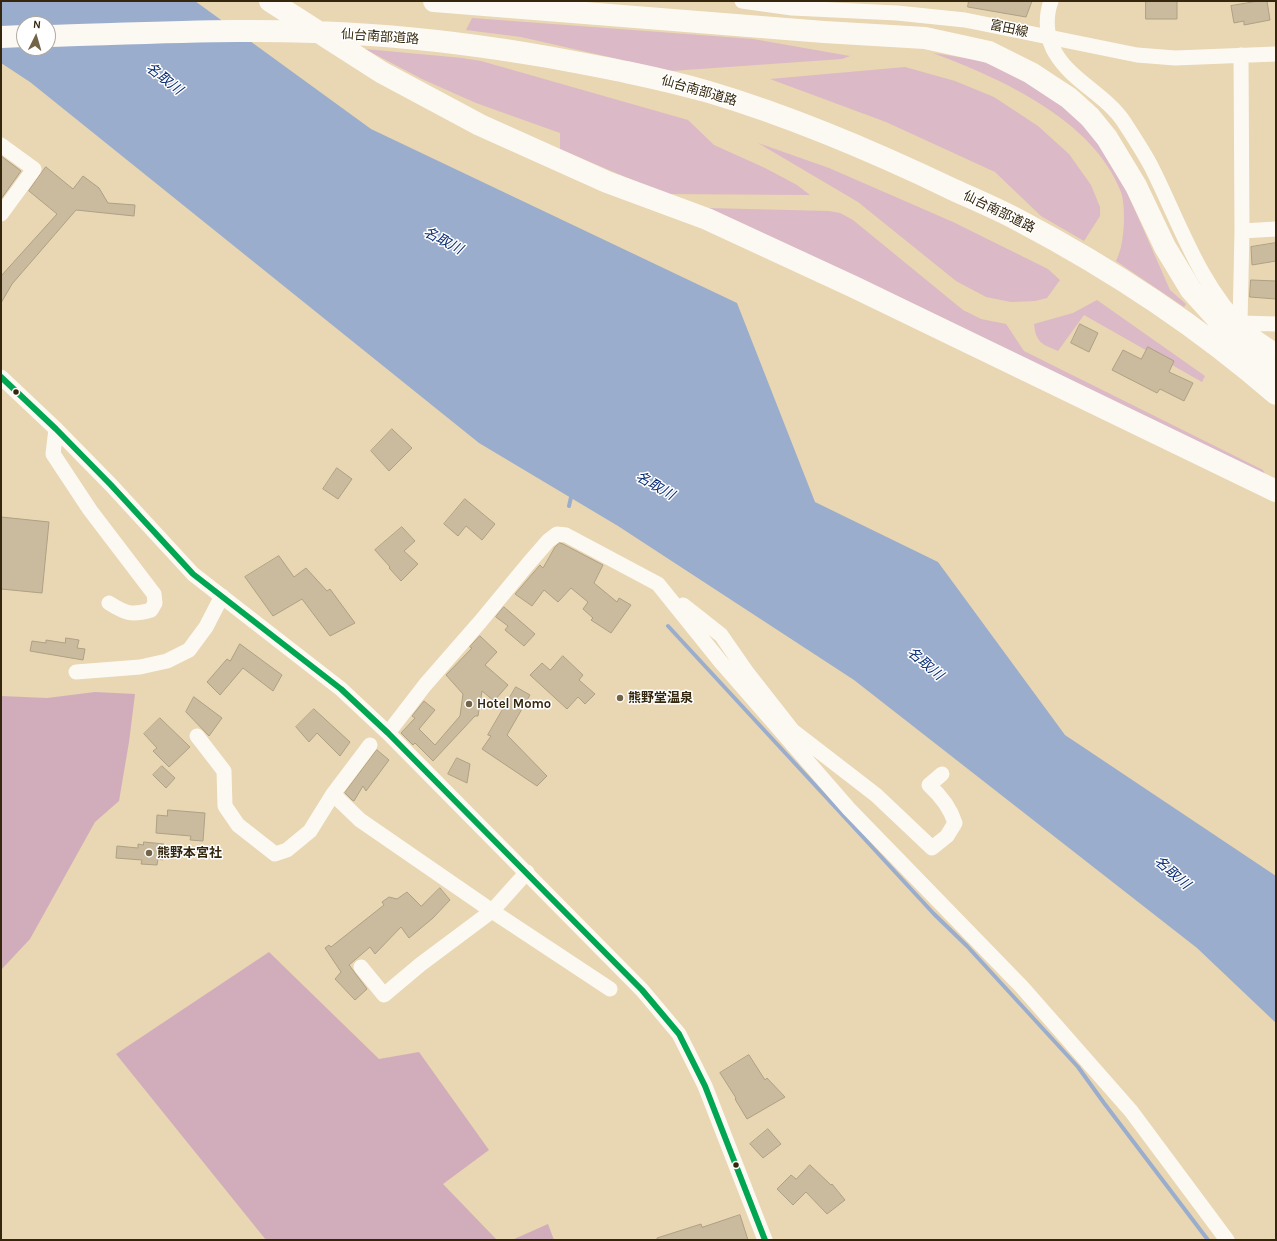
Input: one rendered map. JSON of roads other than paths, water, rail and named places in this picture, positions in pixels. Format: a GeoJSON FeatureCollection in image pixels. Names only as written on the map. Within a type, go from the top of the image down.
{"type":"FeatureCollection","features":[{"type":"Feature","properties":{"kind":"highway"},"geometry":{"type":"LineString","coordinates":[[270,1],[381,72],[480,125],[608,182],[708,219],[1276,491]]}},
{"type":"Feature","properties":{"kind":"highway"},"geometry":{"type":"LineString","coordinates":[[434,1],[824,32],[925,38],[989,52],[1031,72],[1069,98],[1090,117],[1107,138],[1136,186],[1165,247],[1191,290],[1219,321],[1276,375]]}},
{"type":"Feature","properties":{"kind":"highway","name":"仙台南部道路"},"geometry":{"type":"LineString","coordinates":[[56,36],[266,31],[370,34],[446,42],[510,51],[642,75],[712,93],[791,120],[891,160],[1018,220],[1089,259],[1154,301],[1211,342],[1276,394]]}},
{"type":"Feature","properties":{"kind":"highway"},"geometry":{"type":"LineString","coordinates":[[1,37],[16,36]]}},
{"type":"Feature","properties":{"kind":"street","name":"富田線"},"geometry":{"type":"LineString","coordinates":[[742,1],[792,8],[830,6],[965,20],[1137,55],[1175,58],[1276,54]]}},
{"type":"Feature","properties":{"kind":"street"},"geometry":{"type":"LineString","coordinates":[[1051,1],[1047,11],[1049,38],[1055,53],[1067,68],[1100,96],[1123,120],[1150,165],[1196,261],[1219,299],[1244,328],[1276,351]]}},
{"type":"Feature","properties":{"kind":"street"},"geometry":{"type":"LineString","coordinates":[[1240,323],[1242,231],[1241,55]]}},
{"type":"Feature","properties":{"kind":"street"},"geometry":{"type":"LineString","coordinates":[[1,145],[34,169],[1,214]]}},
{"type":"Feature","properties":{"kind":"street"},"geometry":{"type":"LineString","coordinates":[[1242,231],[1276,229]]}},
{"type":"Feature","properties":{"kind":"street"},"geometry":{"type":"LineString","coordinates":[[1240,323],[1276,324]]}},
{"type":"Feature","properties":{"kind":"street"},"geometry":{"type":"LineString","coordinates":[[1,377],[56,429],[111,485],[193,574],[341,689],[388,733],[642,990],[679,1034],[706,1086],[765,1240]]}},
{"type":"Feature","properties":{"kind":"street"},"geometry":{"type":"LineString","coordinates":[[56,429],[53,454],[90,510],[154,594],[154,603],[151,610],[140,613],[132,614],[123,612],[109,603]]}},
{"type":"Feature","properties":{"kind":"street"},"geometry":{"type":"LineString","coordinates":[[388,733],[425,684],[480,622],[533,558],[548,541],[557,534],[566,535],[658,584],[721,635],[746,671],[793,730],[876,795],[932,848],[947,836],[955,823],[951,811],[940,794],[929,785],[942,774]]}},
{"type":"Feature","properties":{"kind":"street"},"geometry":{"type":"LineString","coordinates":[[662,588],[720,661],[848,809],[1022,987],[1131,1110],[1228,1240]]}},
{"type":"Feature","properties":{"kind":"street"},"geometry":{"type":"LineString","coordinates":[[76,672],[140,667],[167,661],[189,650],[206,627],[222,596]]}},
{"type":"Feature","properties":{"kind":"street"},"geometry":{"type":"LineString","coordinates":[[197,736],[224,771],[225,806],[238,825],[275,854],[287,850],[310,831],[333,794],[370,745]]}},
{"type":"Feature","properties":{"kind":"street"},"geometry":{"type":"LineString","coordinates":[[333,794],[360,820],[492,911],[610,989]]}},
{"type":"Feature","properties":{"kind":"street"},"geometry":{"type":"LineString","coordinates":[[361,967],[384,995],[421,964],[492,911],[527,872]]}},
{"type":"Feature","properties":{"kind":"water","name":"名取川"},"geometry":{"type":"Polygon","coordinates":[[[1,1],[195,1],[371,129],[737,303],[815,502],[938,562],[1065,735],[1276,876],[1276,1023],[1197,948],[854,680],[618,526],[479,443],[30,82],[1,63],[1,1]]]}},
{"type":"Feature","properties":{"kind":"waterway"},"geometry":{"type":"LineString","coordinates":[[569,506],[572,493]]}},
{"type":"Feature","properties":{"kind":"waterway"},"geometry":{"type":"LineString","coordinates":[[668,626],[934,914],[967,946],[1078,1067],[1208,1240]]}},
{"type":"Feature","properties":{"kind":"place","name":"熊野堂温泉"},"geometry":{"type":"Point","coordinates":[620,698]}},
{"type":"Feature","properties":{"kind":"place","name":"Hotel Momo"},"geometry":{"type":"Point","coordinates":[469,704]}},
{"type":"Feature","properties":{"kind":"place","name":"熊野本宮社"},"geometry":{"type":"Point","coordinates":[149,853]}}]}
